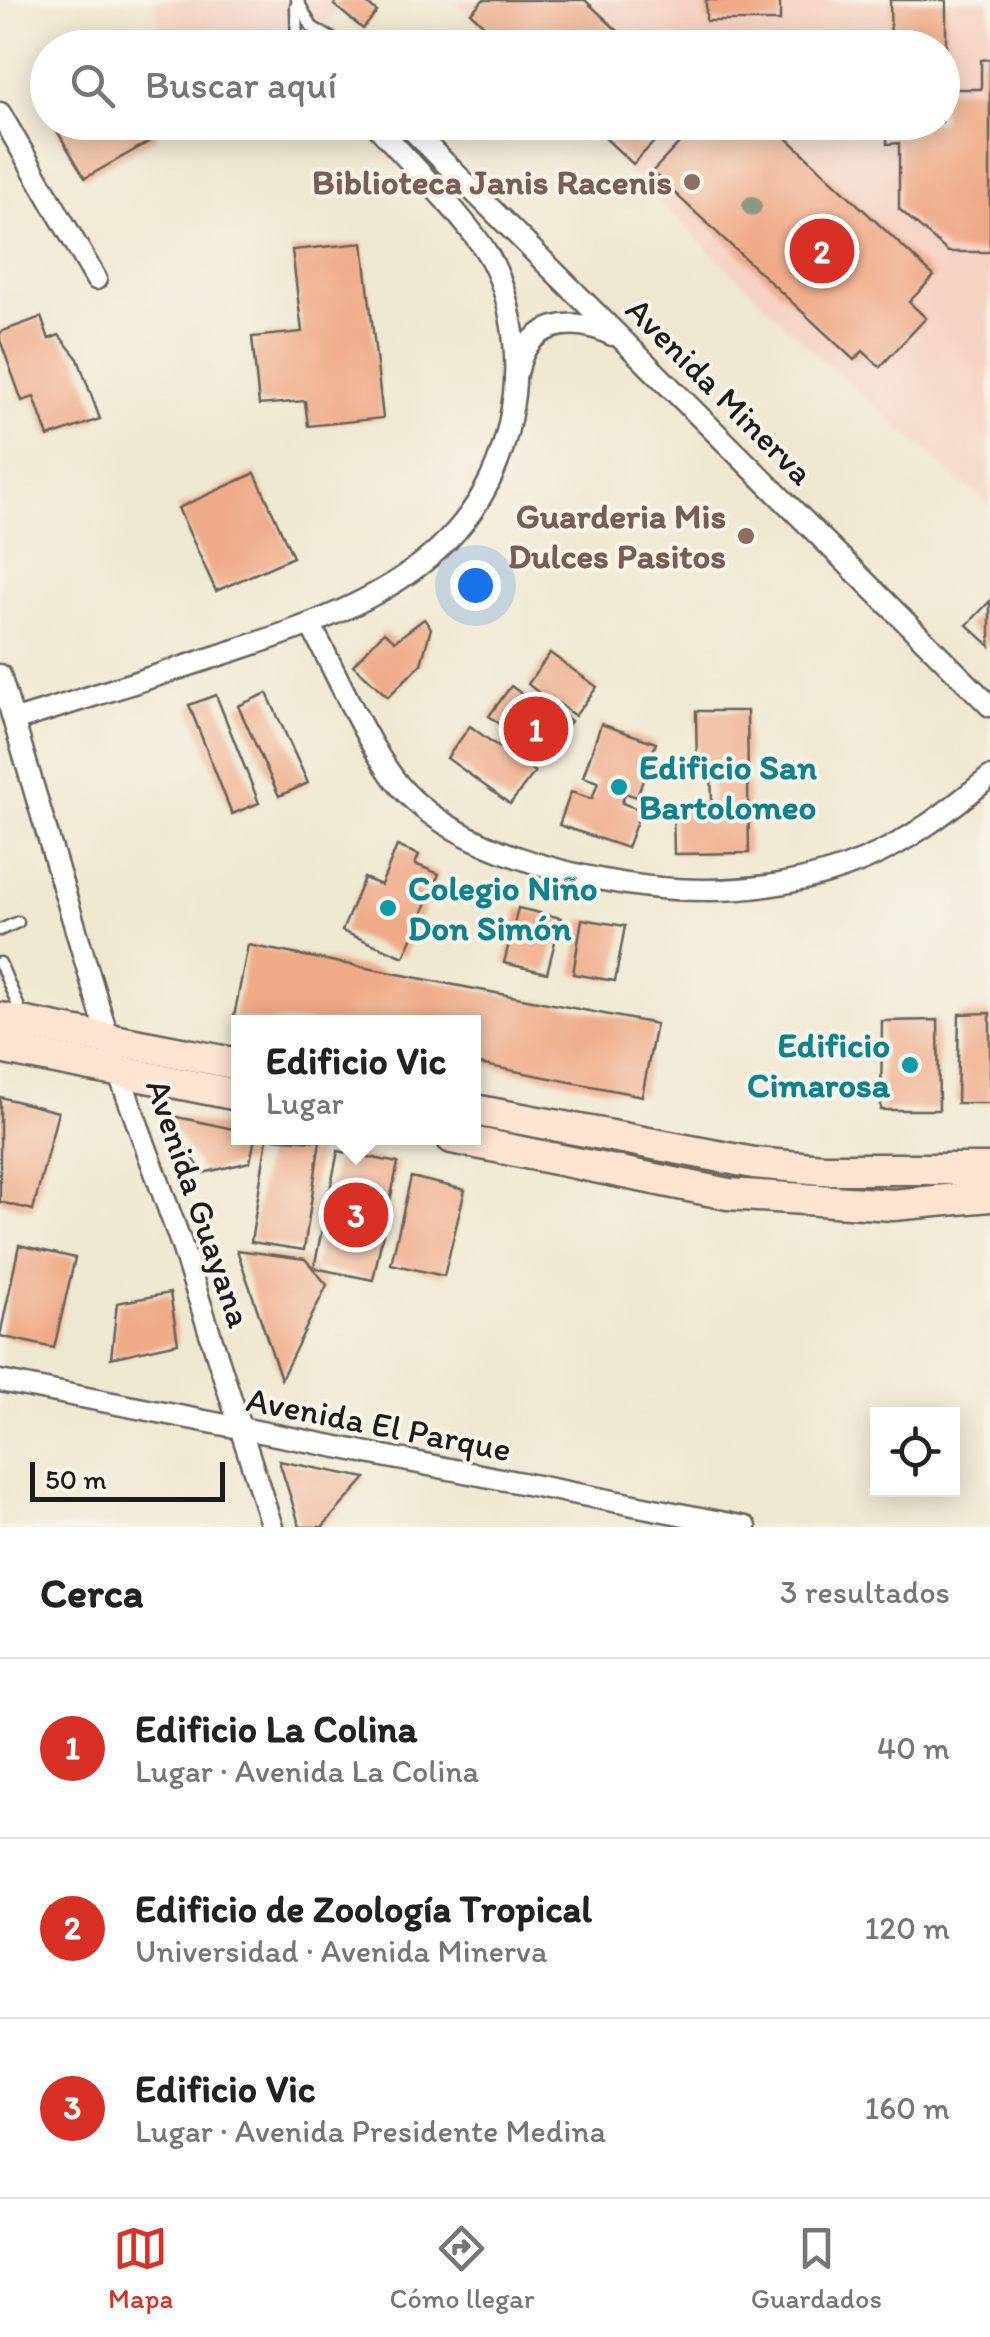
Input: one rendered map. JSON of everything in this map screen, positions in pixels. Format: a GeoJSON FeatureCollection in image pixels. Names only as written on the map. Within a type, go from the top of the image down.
{"type":"FeatureCollection","features":[{"type":"Feature","properties":{"kind":"street"},"geometry":{"type":"LineString","coordinates":[[0,113],[96,279]]}},
{"type":"Feature","properties":{"kind":"street"},"geometry":{"type":"LineString","coordinates":[[16,720],[312,626],[413,572],[449,542],[479,504],[508,438],[515,384],[514,341],[504,293],[485,250],[388,140]]}},
{"type":"Feature","properties":{"kind":"street","name":"Avenida Minerva"},"geometry":{"type":"LineString","coordinates":[[422,140],[990,706]]}},
{"type":"Feature","properties":{"kind":"street"},"geometry":{"type":"LineString","coordinates":[[515,384],[526,346],[550,327],[577,324],[623,340]]}},
{"type":"Feature","properties":{"kind":"street"},"geometry":{"type":"LineString","coordinates":[[312,626],[394,780],[424,808],[469,836],[544,866],[700,890],[789,883],[863,860],[927,828],[990,777]]}},
{"type":"Feature","properties":{"kind":"street"},"geometry":{"type":"LineString","coordinates":[[0,675],[108,1038]]}},
{"type":"Feature","properties":{"kind":"street"},"geometry":{"type":"LineString","coordinates":[[13,1020],[231,1063]]}},
{"type":"Feature","properties":{"kind":"street","name":"Avenida Guayana"},"geometry":{"type":"LineString","coordinates":[[108,1038],[181,1242],[272,1527]]}},
{"type":"Feature","properties":{"kind":"street"},"geometry":{"type":"LineString","coordinates":[[0,1048],[231,1094]]}},
{"type":"Feature","properties":{"kind":"street"},"geometry":{"type":"LineString","coordinates":[[481,1111],[754,1163],[824,1169],[990,1170]]}},
{"type":"Feature","properties":{"kind":"street"},"geometry":{"type":"LineString","coordinates":[[481,1144],[728,1194],[893,1205],[990,1196]]}},
{"type":"Feature","properties":{"kind":"street","name":"Avenida El Parque"},"geometry":{"type":"LineString","coordinates":[[0,1381],[746,1527]]}},
{"type":"Feature","properties":{"kind":"lane"},"geometry":{"type":"LineString","coordinates":[[296,0],[317,30]]}},
{"type":"Feature","properties":{"kind":"lane"},"geometry":{"type":"LineString","coordinates":[[296,0],[297,30]]}},
{"type":"Feature","properties":{"kind":"lane"},"geometry":{"type":"LineString","coordinates":[[0,930],[18,922]]}},
{"type":"Feature","properties":{"kind":"lane"},"geometry":{"type":"LineString","coordinates":[[0,963],[13,1020]]}},
{"type":"Feature","properties":{"kind":"shaded area"},"geometry":{"type":"Polygon","coordinates":[[[154,0],[336,0],[332,18],[312,30],[162,30],[154,0]]]}},
{"type":"Feature","properties":{"kind":"shaded area"},"geometry":{"type":"Polygon","coordinates":[[[452,0],[990,0],[990,507],[825,363],[595,140],[960,140],[960,30],[483,30],[452,0]]]}},
{"type":"Feature","properties":{"kind":"building"},"geometry":{"type":"Polygon","coordinates":[[[338,0],[363,0],[377,12],[363,29],[334,5],[338,0]]]}},
{"type":"Feature","properties":{"kind":"building"},"geometry":{"type":"Polygon","coordinates":[[[483,0],[585,0],[617,30],[489,30],[471,13],[483,0]]]}},
{"type":"Feature","properties":{"kind":"building"},"geometry":{"type":"Polygon","coordinates":[[[706,0],[780,0],[780,21],[706,21],[706,0]]]}},
{"type":"Feature","properties":{"kind":"building"},"geometry":{"type":"Polygon","coordinates":[[[890,0],[946,0],[946,30],[891,30],[890,0]]]}},
{"type":"Feature","properties":{"kind":"building"},"geometry":{"type":"Polygon","coordinates":[[[990,59],[990,252],[948,252],[899,209],[899,143],[887,144],[887,140],[960,140],[960,89],[981,89],[981,60],[990,59]]]}},
{"type":"Feature","properties":{"kind":"building"},"geometry":{"type":"Polygon","coordinates":[[[62,140],[152,140],[85,178],[62,140]]]}},
{"type":"Feature","properties":{"kind":"building"},"geometry":{"type":"Polygon","coordinates":[[[607,140],[656,140],[633,164],[607,140]]]}},
{"type":"Feature","properties":{"kind":"building"},"geometry":{"type":"Polygon","coordinates":[[[682,140],[789,140],[934,276],[909,302],[926,318],[880,367],[863,351],[854,360],[652,172],[682,140]]]}},
{"type":"Feature","properties":{"kind":"building"},"geometry":{"type":"Polygon","coordinates":[[[363,243],[383,418],[308,426],[305,401],[259,405],[252,337],[302,332],[292,250],[363,243]]]}},
{"type":"Feature","properties":{"kind":"building"},"geometry":{"type":"Polygon","coordinates":[[[41,317],[49,339],[59,335],[78,359],[100,419],[48,437],[34,397],[22,401],[0,340],[0,332],[41,317]]]}},
{"type":"Feature","properties":{"kind":"building"},"geometry":{"type":"Polygon","coordinates":[[[255,473],[293,557],[216,591],[178,508],[255,473]]]}},
{"type":"Feature","properties":{"kind":"building"},"geometry":{"type":"Polygon","coordinates":[[[990,601],[990,646],[967,625],[990,601]]]}},
{"type":"Feature","properties":{"kind":"building"},"geometry":{"type":"Polygon","coordinates":[[[424,619],[431,628],[421,664],[388,697],[353,665],[384,632],[395,641],[424,619]]]}},
{"type":"Feature","properties":{"kind":"building"},"geometry":{"type":"Polygon","coordinates":[[[550,653],[597,687],[575,716],[558,703],[554,709],[571,721],[546,755],[529,743],[517,759],[535,772],[510,804],[447,758],[470,726],[500,748],[511,732],[489,716],[511,686],[533,702],[539,693],[528,684],[550,653]]]}},
{"type":"Feature","properties":{"kind":"building"},"geometry":{"type":"Polygon","coordinates":[[[267,693],[308,783],[279,796],[238,706],[267,693]]]}},
{"type":"Feature","properties":{"kind":"building"},"geometry":{"type":"Polygon","coordinates":[[[216,695],[259,803],[232,814],[189,705],[216,695]]]}},
{"type":"Feature","properties":{"kind":"building"},"geometry":{"type":"Polygon","coordinates":[[[696,711],[747,711],[749,853],[674,854],[673,803],[712,802],[711,771],[697,771],[696,711]]]}},
{"type":"Feature","properties":{"kind":"building","name":"Edificio San Bartolomeo"},"geometry":{"type":"Polygon","coordinates":[[[601,724],[656,743],[637,797],[625,793],[622,803],[641,810],[627,848],[559,825],[571,792],[592,799],[598,782],[583,777],[601,724]]]}},
{"type":"Feature","properties":{"kind":"building","name":"Colegio Niño Don Simón"},"geometry":{"type":"Polygon","coordinates":[[[397,846],[419,855],[415,864],[439,874],[404,957],[342,931],[364,878],[381,885],[397,846]]]}},
{"type":"Feature","properties":{"kind":"building"},"geometry":{"type":"Polygon","coordinates":[[[518,908],[561,918],[547,973],[504,963],[518,908]]]}},
{"type":"Feature","properties":{"kind":"building"},"geometry":{"type":"Polygon","coordinates":[[[582,919],[625,926],[615,981],[573,974],[582,919]]]}},
{"type":"Feature","properties":{"kind":"building"},"geometry":{"type":"Polygon","coordinates":[[[248,945],[656,1024],[642,1096],[481,1064],[481,1015],[234,1015],[248,945]]]}},
{"type":"Feature","properties":{"kind":"building"},"geometry":{"type":"Polygon","coordinates":[[[990,1013],[990,1103],[957,1103],[959,1014],[990,1013]]]}},
{"type":"Feature","properties":{"kind":"building","name":"Edificio Cimarosa"},"geometry":{"type":"Polygon","coordinates":[[[938,1020],[939,1110],[881,1110],[882,1021],[938,1020]]]}},
{"type":"Feature","properties":{"kind":"building"},"geometry":{"type":"Polygon","coordinates":[[[0,1097],[58,1112],[33,1210],[0,1202],[0,1097]]]}},
{"type":"Feature","properties":{"kind":"building"},"geometry":{"type":"Polygon","coordinates":[[[163,1114],[231,1129],[231,1145],[254,1145],[250,1162],[203,1173],[163,1114]]]}},
{"type":"Feature","properties":{"kind":"building"},"geometry":{"type":"Polygon","coordinates":[[[266,1145],[319,1145],[304,1250],[251,1242],[266,1145]]]}},
{"type":"Feature","properties":{"kind":"building"},"geometry":{"type":"Polygon","coordinates":[[[338,1151],[398,1163],[373,1280],[314,1268],[338,1151]]]}},
{"type":"Feature","properties":{"kind":"building"},"geometry":{"type":"Polygon","coordinates":[[[411,1177],[465,1190],[444,1276],[391,1264],[411,1177]]]}},
{"type":"Feature","properties":{"kind":"building"},"geometry":{"type":"Polygon","coordinates":[[[19,1245],[75,1258],[54,1348],[0,1336],[19,1245]]]}},
{"type":"Feature","properties":{"kind":"building"},"geometry":{"type":"Polygon","coordinates":[[[237,1250],[305,1259],[327,1285],[281,1379],[237,1250]]]}},
{"type":"Feature","properties":{"kind":"building"},"geometry":{"type":"Polygon","coordinates":[[[170,1293],[178,1343],[111,1358],[117,1303],[170,1293]]]}},
{"type":"Feature","properties":{"kind":"building"},"geometry":{"type":"Polygon","coordinates":[[[279,1461],[366,1478],[322,1527],[300,1527],[279,1461]]]}},
{"type":"Feature","properties":{"kind":"place","name":"Biblioteca Janis Racenis"},"geometry":{"type":"Point","coordinates":[692,182]}},
{"type":"Feature","properties":{"kind":"place","name":"Edificio de Zoología Tropical"},"geometry":{"type":"Point","coordinates":[822,251]}},
{"type":"Feature","properties":{"kind":"place","name":"Guarderia Mis Dulces Pasitos"},"geometry":{"type":"Point","coordinates":[746,536]}},
{"type":"Feature","properties":{"kind":"place","name":"Edificio La Colina"},"geometry":{"type":"Point","coordinates":[536,729]}},
{"type":"Feature","properties":{"kind":"place","name":"Edificio San Bartolomeo"},"geometry":{"type":"Point","coordinates":[619,787]}},
{"type":"Feature","properties":{"kind":"place","name":"Colegio Niño Don Simón"},"geometry":{"type":"Point","coordinates":[388,908]}},
{"type":"Feature","properties":{"kind":"place","name":"Edificio Cimarosa"},"geometry":{"type":"Point","coordinates":[910,1065]}},
{"type":"Feature","properties":{"kind":"place","name":"Edificio Vic"},"geometry":{"type":"Point","coordinates":[356,1215]}}]}
